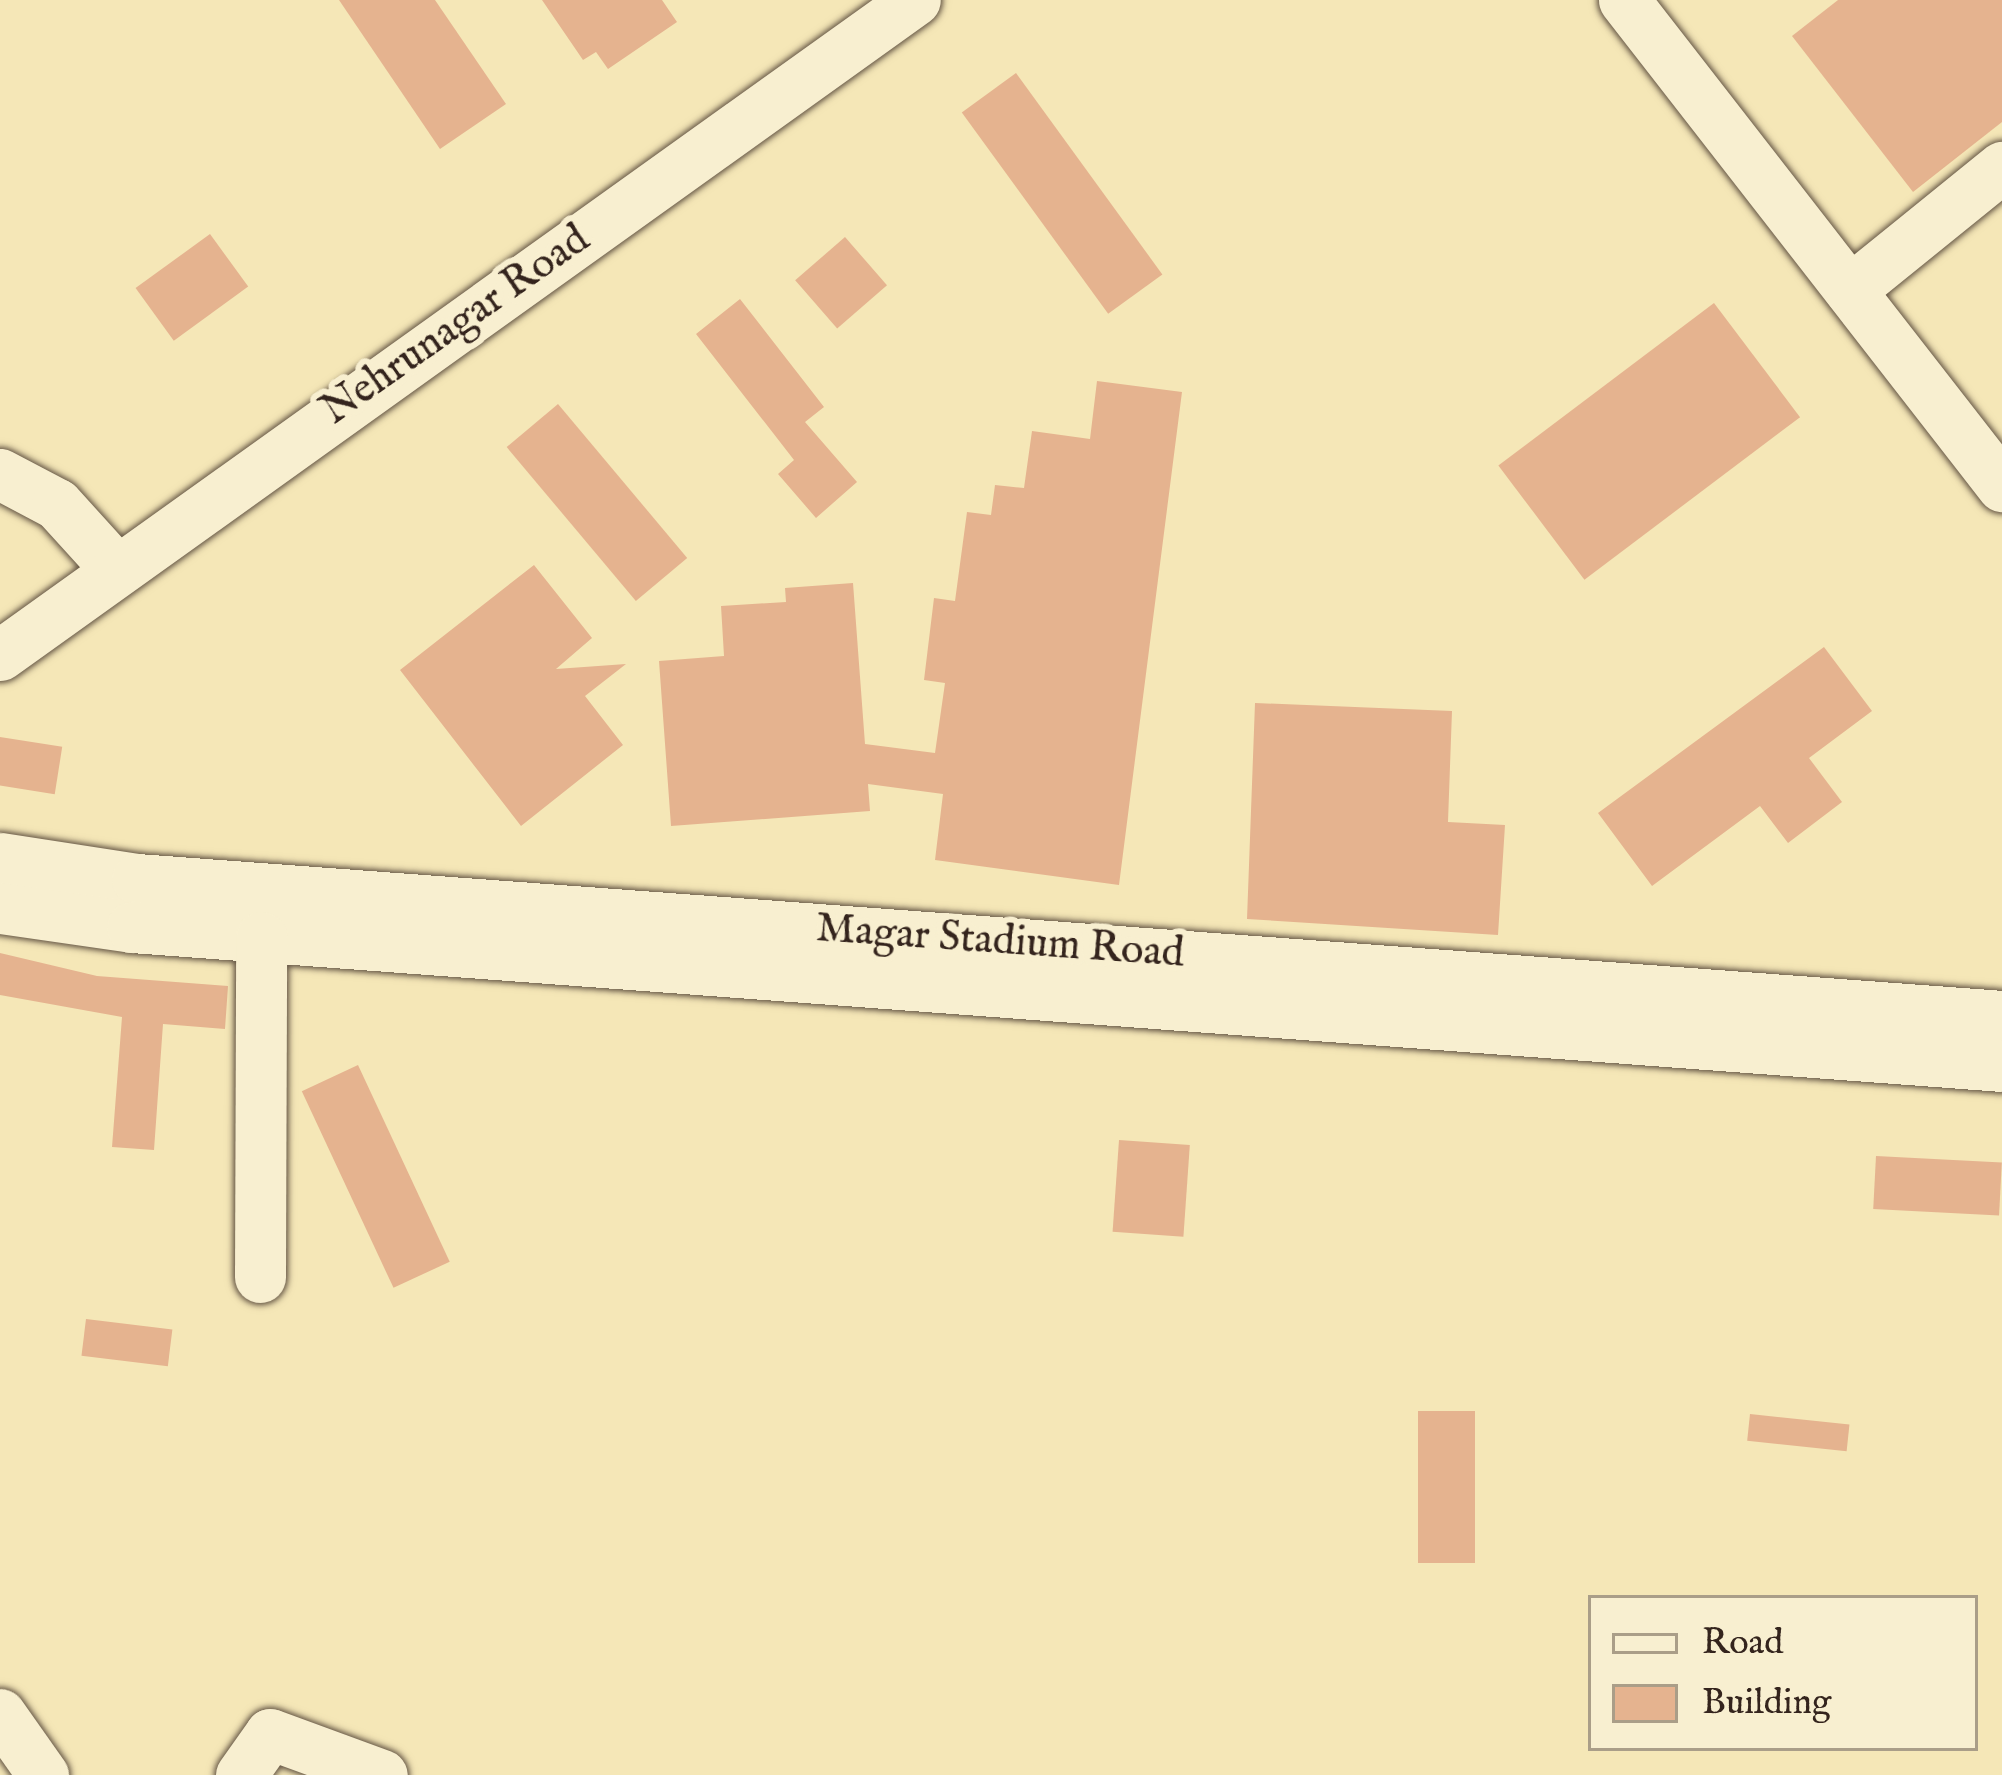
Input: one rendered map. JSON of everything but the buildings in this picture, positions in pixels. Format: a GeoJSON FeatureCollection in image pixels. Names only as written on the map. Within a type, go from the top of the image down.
{"type":"FeatureCollection","features":[{"type":"Feature","properties":{"kind":"street","name":"Nehrunagar Road"},"geometry":{"type":"LineString","coordinates":[[0,655],[915,0]]}},
{"type":"Feature","properties":{"kind":"street"},"geometry":{"type":"LineString","coordinates":[[1624,0],[2002,486]]}},
{"type":"Feature","properties":{"kind":"street"},"geometry":{"type":"LineString","coordinates":[[1850,290],[2002,167]]}},
{"type":"Feature","properties":{"kind":"street"},"geometry":{"type":"LineString","coordinates":[[0,474],[57,504],[116,568]]}},
{"type":"Feature","properties":{"kind":"street","name":"Magar Stadium Road"},"geometry":{"type":"LineString","coordinates":[[0,858],[137,879],[2002,1016]]}},
{"type":"Feature","properties":{"kind":"street","name":"Magar Stadium Road"},"geometry":{"type":"LineString","coordinates":[[0,908],[261,938],[2002,1066]]}},
{"type":"Feature","properties":{"kind":"street"},"geometry":{"type":"LineString","coordinates":[[260,1277],[261,938]]}},
{"type":"Feature","properties":{"kind":"street"},"geometry":{"type":"LineString","coordinates":[[0,1714],[43,1775]]}},
{"type":"Feature","properties":{"kind":"street"},"geometry":{"type":"LineString","coordinates":[[241,1775],[270,1734],[382,1775]]}}]}
